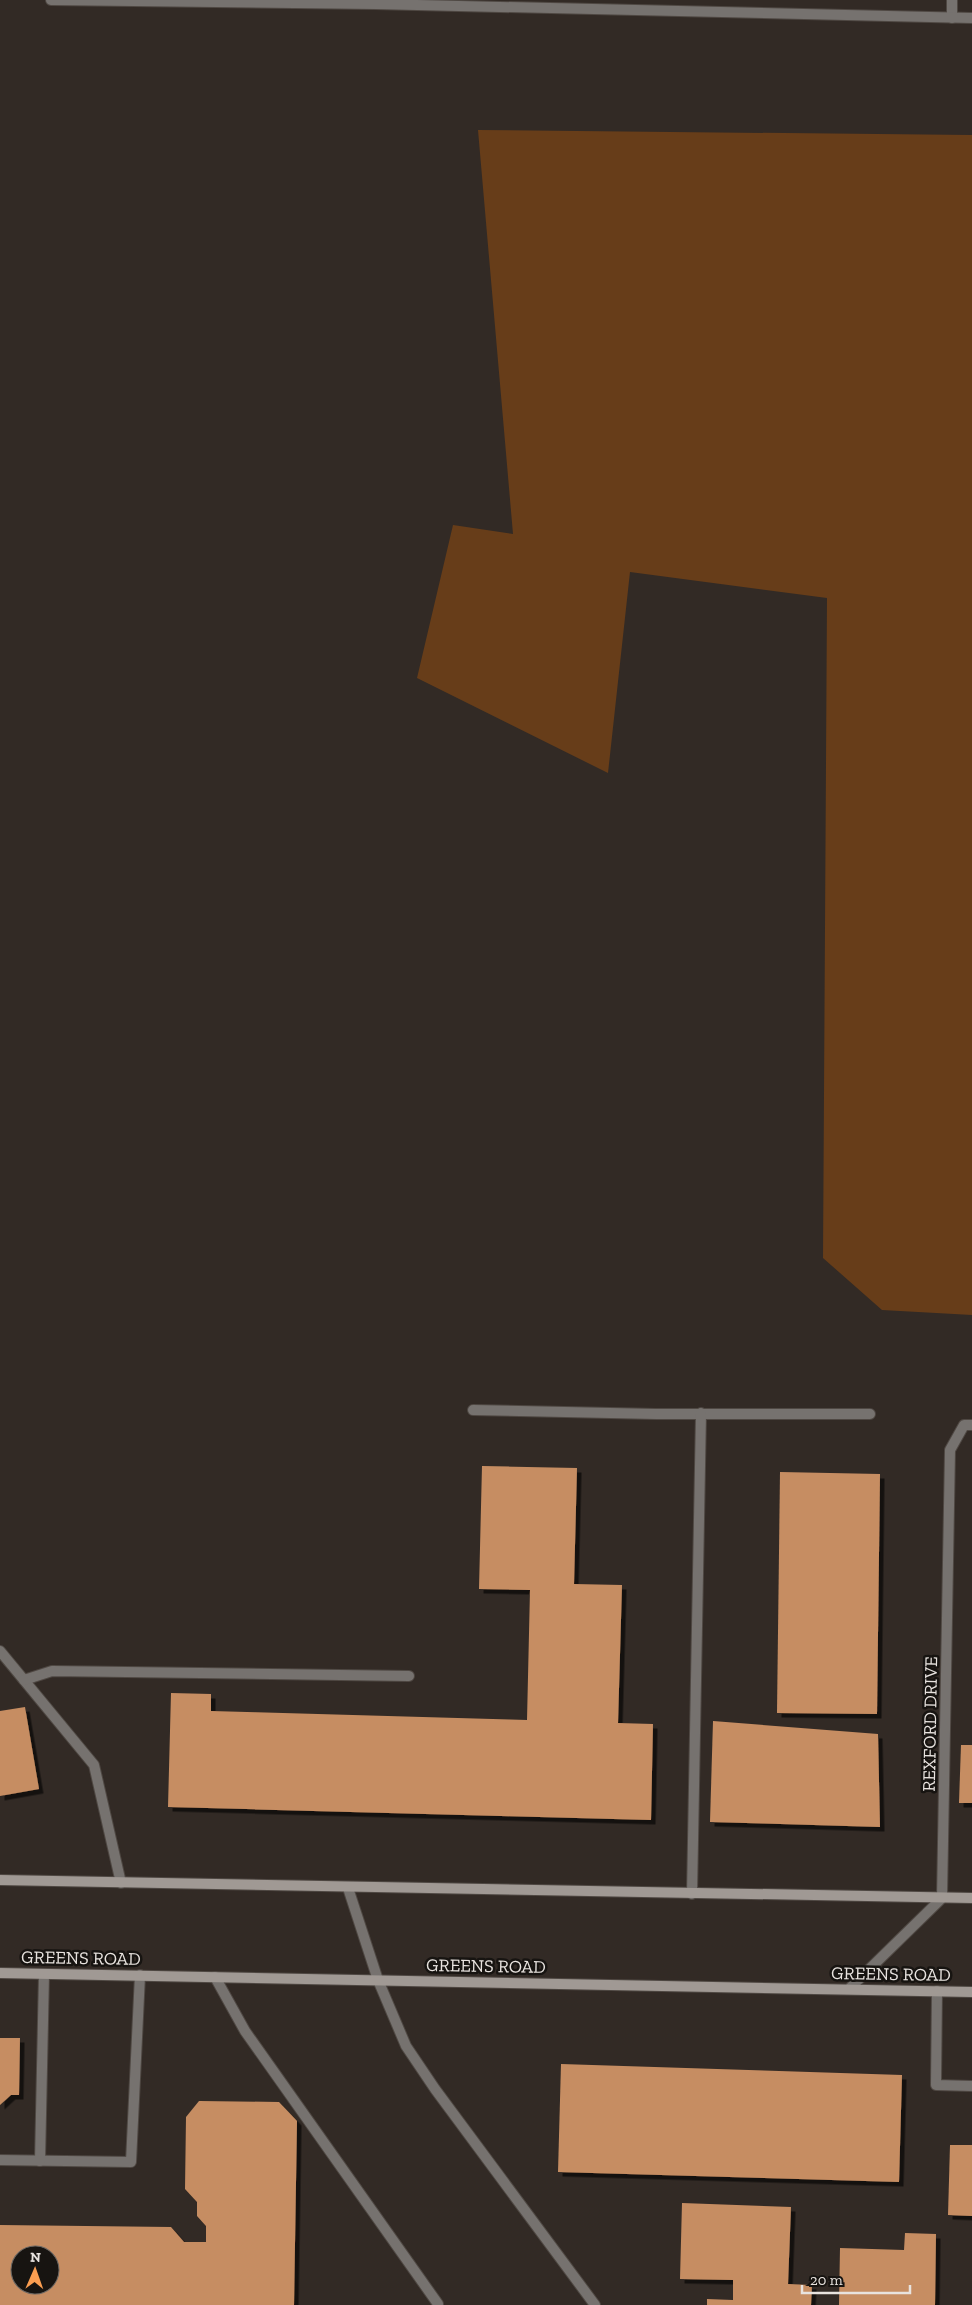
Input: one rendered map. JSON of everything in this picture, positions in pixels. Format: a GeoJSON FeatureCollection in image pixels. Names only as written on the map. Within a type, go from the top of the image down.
{"type":"FeatureCollection","features":[{"type":"Feature","properties":{"kind":"main road"},"geometry":{"type":"LineString","coordinates":[[0,1880],[348,1888],[972,1898]]}},
{"type":"Feature","properties":{"kind":"main road","name":"GREENS ROAD"},"geometry":{"type":"LineString","coordinates":[[0,1973],[972,1992]]}},
{"type":"Feature","properties":{"kind":"street"},"geometry":{"type":"LineString","coordinates":[[51,0],[375,4],[972,18]]}},
{"type":"Feature","properties":{"kind":"street"},"geometry":{"type":"LineString","coordinates":[[952,0],[952,18]]}},
{"type":"Feature","properties":{"kind":"street"},"geometry":{"type":"LineString","coordinates":[[473,1410],[870,1414]]}},
{"type":"Feature","properties":{"kind":"street"},"geometry":{"type":"LineString","coordinates":[[692,1894],[701,1413]]}},
{"type":"Feature","properties":{"kind":"street","name":"REXFORD DRIVE"},"geometry":{"type":"LineString","coordinates":[[942,1898],[950,1450],[968,1425]]}},
{"type":"Feature","properties":{"kind":"street"},"geometry":{"type":"LineString","coordinates":[[0,1651],[94,1765],[121,1883]]}},
{"type":"Feature","properties":{"kind":"street"},"geometry":{"type":"LineString","coordinates":[[24,1680],[52,1671],[409,1676]]}},
{"type":"Feature","properties":{"kind":"street"},"geometry":{"type":"LineString","coordinates":[[348,1888],[378,1980],[406,2046],[435,2089],[595,2305]]}},
{"type":"Feature","properties":{"kind":"street"},"geometry":{"type":"LineString","coordinates":[[849,1990],[942,1898]]}},
{"type":"Feature","properties":{"kind":"street"},"geometry":{"type":"LineString","coordinates":[[40,2161],[44,1974]]}},
{"type":"Feature","properties":{"kind":"street"},"geometry":{"type":"LineString","coordinates":[[0,2160],[131,2162],[140,1975]]}},
{"type":"Feature","properties":{"kind":"street"},"geometry":{"type":"LineString","coordinates":[[215,1977],[245,2031],[438,2304]]}},
{"type":"Feature","properties":{"kind":"street"},"geometry":{"type":"LineString","coordinates":[[937,1991],[936,2085],[972,2086]]}},
{"type":"Feature","properties":{"kind":"shaded area"},"geometry":{"type":"Polygon","coordinates":[[[478,130],[972,135],[972,1315],[882,1310],[823,1258],[827,598],[630,572],[608,773],[417,678],[453,525],[513,534],[478,130]]]}},
{"type":"Feature","properties":{"kind":"building"},"geometry":{"type":"Polygon","coordinates":[[[482,1466],[577,1468],[574,1584],[622,1585],[618,1723],[653,1724],[651,1820],[168,1807],[171,1693],[211,1694],[211,1711],[527,1720],[530,1590],[479,1589],[482,1466]]]}},
{"type":"Feature","properties":{"kind":"building"},"geometry":{"type":"Polygon","coordinates":[[[780,1472],[880,1474],[877,1714],[777,1713],[780,1472]]]}},
{"type":"Feature","properties":{"kind":"building"},"geometry":{"type":"Polygon","coordinates":[[[25,1707],[39,1789],[0,1796],[0,1711],[25,1707]]]}},
{"type":"Feature","properties":{"kind":"building"},"geometry":{"type":"Polygon","coordinates":[[[713,1721],[878,1734],[880,1827],[710,1822],[713,1721]]]}},
{"type":"Feature","properties":{"kind":"building"},"geometry":{"type":"Polygon","coordinates":[[[961,1745],[972,1745],[972,1803],[959,1803],[961,1745]]]}},
{"type":"Feature","properties":{"kind":"building"},"geometry":{"type":"Polygon","coordinates":[[[0,2038],[20,2038],[19,2095],[11,2095],[0,2105],[0,2038]]]}},
{"type":"Feature","properties":{"kind":"building"},"geometry":{"type":"Polygon","coordinates":[[[561,2064],[902,2075],[899,2182],[558,2172],[561,2064]]]}},
{"type":"Feature","properties":{"kind":"building"},"geometry":{"type":"Polygon","coordinates":[[[199,2101],[279,2102],[297,2121],[294,2305],[0,2305],[0,2225],[171,2227],[184,2242],[206,2242],[206,2226],[197,2216],[197,2202],[185,2189],[186,2117],[199,2101]]]}},
{"type":"Feature","properties":{"kind":"building"},"geometry":{"type":"Polygon","coordinates":[[[950,2145],[972,2145],[972,2216],[948,2215],[950,2145]]]}},
{"type":"Feature","properties":{"kind":"building"},"geometry":{"type":"Polygon","coordinates":[[[682,2203],[791,2207],[788,2284],[812,2285],[811,2305],[707,2305],[707,2299],[733,2300],[733,2280],[680,2279],[682,2203]]]}},
{"type":"Feature","properties":{"kind":"building"},"geometry":{"type":"Polygon","coordinates":[[[905,2233],[936,2234],[935,2305],[839,2305],[840,2248],[904,2250],[905,2233]]]}}]}
